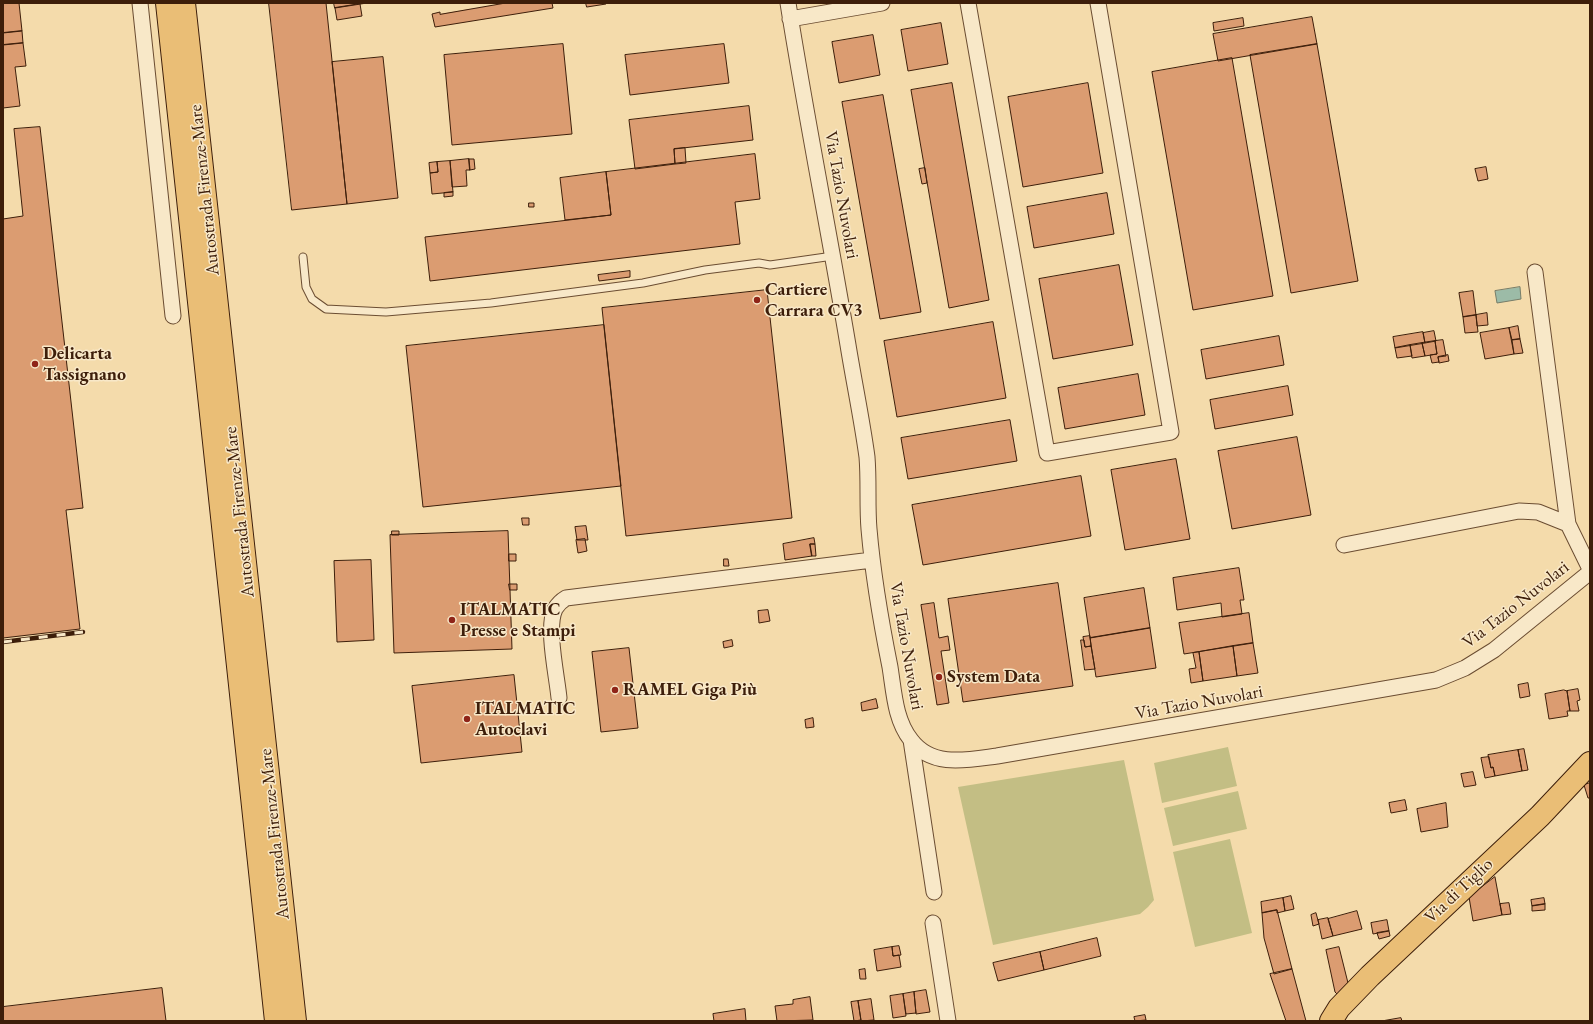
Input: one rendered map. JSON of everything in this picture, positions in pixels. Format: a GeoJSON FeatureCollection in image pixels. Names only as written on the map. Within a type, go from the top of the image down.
{"type":"FeatureCollection","features":[{"type":"Feature","properties":{"kind":"main road","name":"Autostrada Firenze-Mare"},"geometry":{"type":"LineString","coordinates":[[167,3],[276,1021]]}},
{"type":"Feature","properties":{"kind":"main road","name":"Autostrada Firenze-Mare"},"geometry":{"type":"LineString","coordinates":[[184,3],[295,1021]]}},
{"type":"Feature","properties":{"kind":"main road","name":"Via di Tiglio"},"geometry":{"type":"LineString","coordinates":[[1331,1021],[1339,1008],[1370,976],[1540,816],[1590,763]]}},
{"type":"Feature","properties":{"kind":"street"},"geometry":{"type":"LineString","coordinates":[[140,3],[174,316]]}},
{"type":"Feature","properties":{"kind":"street","name":"Via Tazio Nuvolari"},"geometry":{"type":"LineString","coordinates":[[788,3],[867,459],[869,528],[872,560],[897,709],[900,721],[911,740],[920,750],[931,756],[948,761],[962,761],[1151,731],[1436,680],[1465,668],[1494,650],[1590,571]]}},
{"type":"Feature","properties":{"kind":"street"},"geometry":{"type":"LineString","coordinates":[[790,18],[882,3]]}},
{"type":"Feature","properties":{"kind":"street"},"geometry":{"type":"LineString","coordinates":[[968,3],[1047,452],[1172,432],[1098,3]]}},
{"type":"Feature","properties":{"kind":"street"},"geometry":{"type":"LineString","coordinates":[[1535,272],[1568,524],[1590,571]]}},
{"type":"Feature","properties":{"kind":"street"},"geometry":{"type":"LineString","coordinates":[[1344,545],[1519,511],[1538,512],[1568,524]]}},
{"type":"Feature","properties":{"kind":"street"},"geometry":{"type":"LineString","coordinates":[[559,698],[552,639],[553,616],[560,602],[566,598],[872,560]]}},
{"type":"Feature","properties":{"kind":"street"},"geometry":{"type":"LineString","coordinates":[[911,740],[934,892]]}},
{"type":"Feature","properties":{"kind":"street"},"geometry":{"type":"LineString","coordinates":[[933,923],[948,1021]]}},
{"type":"Feature","properties":{"kind":"lane"},"geometry":{"type":"LineString","coordinates":[[303,257],[306,287],[312,299],[326,309],[386,312],[491,303],[643,282],[704,270],[759,263],[770,265],[833,256]]}},
{"type":"Feature","properties":{"kind":"shaded area"},"geometry":{"type":"Polygon","coordinates":[[[1520,287],[1521,299],[1497,303],[1495,291],[1520,287]]]}},
{"type":"Feature","properties":{"kind":"shaded area"},"geometry":{"type":"Polygon","coordinates":[[[1228,747],[1237,786],[1162,803],[1154,763],[1228,747]]]}},
{"type":"Feature","properties":{"kind":"shaded area"},"geometry":{"type":"Polygon","coordinates":[[[1124,760],[1154,900],[1140,914],[993,945],[958,787],[1124,760]]]}},
{"type":"Feature","properties":{"kind":"shaded area"},"geometry":{"type":"Polygon","coordinates":[[[1238,791],[1247,829],[1173,846],[1164,808],[1238,791]]]}},
{"type":"Feature","properties":{"kind":"shaded area"},"geometry":{"type":"Polygon","coordinates":[[[1230,839],[1252,933],[1195,947],[1173,852],[1230,839]]]}},
{"type":"Feature","properties":{"kind":"building"},"geometry":{"type":"Polygon","coordinates":[[[3,3],[19,3],[22,31],[3,33],[3,3]]]}},
{"type":"Feature","properties":{"kind":"building"},"geometry":{"type":"Polygon","coordinates":[[[269,3],[326,3],[347,204],[292,210],[269,3]]]}},
{"type":"Feature","properties":{"kind":"building"},"geometry":{"type":"Polygon","coordinates":[[[334,3],[367,3],[335,8],[334,3]]]}},
{"type":"Feature","properties":{"kind":"building"},"geometry":{"type":"Polygon","coordinates":[[[506,3],[552,3],[553,8],[435,27],[432,14],[506,3]]]}},
{"type":"Feature","properties":{"kind":"building"},"geometry":{"type":"Polygon","coordinates":[[[586,3],[605,3],[606,4],[587,7],[586,3]]]}},
{"type":"Feature","properties":{"kind":"building"},"geometry":{"type":"Polygon","coordinates":[[[360,4],[362,16],[337,20],[335,8],[360,4]]]}},
{"type":"Feature","properties":{"kind":"building"},"geometry":{"type":"Polygon","coordinates":[[[1312,17],[1317,44],[1218,61],[1213,34],[1312,17]]]}},
{"type":"Feature","properties":{"kind":"building"},"geometry":{"type":"Polygon","coordinates":[[[1243,18],[1244,26],[1214,31],[1213,23],[1243,18]]]}},
{"type":"Feature","properties":{"kind":"building"},"geometry":{"type":"Polygon","coordinates":[[[941,23],[948,64],[908,71],[901,30],[941,23]]]}},
{"type":"Feature","properties":{"kind":"building"},"geometry":{"type":"Polygon","coordinates":[[[22,31],[23,43],[3,45],[3,33],[22,31]]]}},
{"type":"Feature","properties":{"kind":"building"},"geometry":{"type":"Polygon","coordinates":[[[873,35],[880,75],[839,83],[832,42],[873,35]]]}},
{"type":"Feature","properties":{"kind":"building"},"geometry":{"type":"Polygon","coordinates":[[[23,43],[26,66],[15,67],[20,106],[3,108],[3,45],[23,43]]]}},
{"type":"Feature","properties":{"kind":"building"},"geometry":{"type":"Polygon","coordinates":[[[563,44],[572,134],[452,145],[444,55],[563,44]]]}},
{"type":"Feature","properties":{"kind":"building"},"geometry":{"type":"Polygon","coordinates":[[[724,44],[729,83],[630,95],[625,55],[724,44]]]}},
{"type":"Feature","properties":{"kind":"building"},"geometry":{"type":"Polygon","coordinates":[[[1317,44],[1358,281],[1291,293],[1250,55],[1317,44]]]}},
{"type":"Feature","properties":{"kind":"building"},"geometry":{"type":"Polygon","coordinates":[[[383,57],[398,198],[347,204],[332,62],[383,57]]]}},
{"type":"Feature","properties":{"kind":"building"},"geometry":{"type":"Polygon","coordinates":[[[1232,58],[1273,296],[1193,310],[1152,72],[1232,58]]]}},
{"type":"Feature","properties":{"kind":"building"},"geometry":{"type":"Polygon","coordinates":[[[952,83],[989,300],[949,308],[911,90],[952,83]]]}},
{"type":"Feature","properties":{"kind":"building"},"geometry":{"type":"Polygon","coordinates":[[[1088,83],[1103,173],[1023,187],[1008,97],[1088,83]]]}},
{"type":"Feature","properties":{"kind":"building"},"geometry":{"type":"Polygon","coordinates":[[[883,95],[921,312],[880,319],[842,102],[883,95]]]}},
{"type":"Feature","properties":{"kind":"building"},"geometry":{"type":"Polygon","coordinates":[[[749,106],[753,140],[674,149],[675,164],[635,169],[629,120],[749,106]]]}},
{"type":"Feature","properties":{"kind":"building","name":"Delicarta Tassignano"},"geometry":{"type":"Polygon","coordinates":[[[40,127],[83,508],[66,510],[80,629],[3,638],[3,219],[23,216],[14,129],[40,127]]]}},
{"type":"Feature","properties":{"kind":"building"},"geometry":{"type":"Polygon","coordinates":[[[685,148],[686,163],[675,164],[674,149],[685,148]]]}},
{"type":"Feature","properties":{"kind":"building"},"geometry":{"type":"Polygon","coordinates":[[[755,154],[760,199],[735,202],[740,244],[430,281],[425,237],[611,215],[606,172],[755,154]]]}},
{"type":"Feature","properties":{"kind":"building"},"geometry":{"type":"Polygon","coordinates":[[[469,159],[470,170],[466,170],[467,186],[452,187],[450,161],[469,159]]]}},
{"type":"Feature","properties":{"kind":"building"},"geometry":{"type":"Polygon","coordinates":[[[469,159],[474,159],[475,169],[470,170],[469,159]]]}},
{"type":"Feature","properties":{"kind":"building"},"geometry":{"type":"Polygon","coordinates":[[[450,161],[453,192],[432,194],[430,173],[438,172],[437,162],[450,161]]]}},
{"type":"Feature","properties":{"kind":"building"},"geometry":{"type":"Polygon","coordinates":[[[437,162],[438,172],[430,173],[429,163],[437,162]]]}},
{"type":"Feature","properties":{"kind":"building"},"geometry":{"type":"Polygon","coordinates":[[[1486,167],[1488,179],[1478,181],[1475,169],[1486,167]]]}},
{"type":"Feature","properties":{"kind":"building"},"geometry":{"type":"Polygon","coordinates":[[[925,168],[927,183],[922,184],[919,169],[925,168]]]}},
{"type":"Feature","properties":{"kind":"building"},"geometry":{"type":"Polygon","coordinates":[[[606,172],[611,215],[565,220],[560,178],[606,172]]]}},
{"type":"Feature","properties":{"kind":"building"},"geometry":{"type":"Polygon","coordinates":[[[453,192],[453,196],[444,197],[444,193],[453,192]]]}},
{"type":"Feature","properties":{"kind":"building"},"geometry":{"type":"Polygon","coordinates":[[[1107,193],[1114,234],[1034,248],[1027,207],[1107,193]]]}},
{"type":"Feature","properties":{"kind":"building"},"geometry":{"type":"Polygon","coordinates":[[[529,203],[534,203],[534,207],[529,207],[529,203]]]}},
{"type":"Feature","properties":{"kind":"building"},"geometry":{"type":"Polygon","coordinates":[[[1119,265],[1133,345],[1053,359],[1039,279],[1119,265]]]}},
{"type":"Feature","properties":{"kind":"building"},"geometry":{"type":"Polygon","coordinates":[[[630,271],[630,277],[599,281],[598,275],[630,271]]]}},
{"type":"Feature","properties":{"kind":"building"},"geometry":{"type":"Polygon","coordinates":[[[767,290],[792,518],[626,536],[602,308],[767,290]]]}},
{"type":"Feature","properties":{"kind":"building"},"geometry":{"type":"Polygon","coordinates":[[[1473,291],[1476,315],[1463,317],[1459,293],[1473,291]]]}},
{"type":"Feature","properties":{"kind":"building"},"geometry":{"type":"Polygon","coordinates":[[[1487,313],[1488,325],[1477,326],[1476,315],[1487,313]]]}},
{"type":"Feature","properties":{"kind":"building"},"geometry":{"type":"Polygon","coordinates":[[[1476,315],[1478,332],[1465,333],[1463,317],[1476,315]]]}},
{"type":"Feature","properties":{"kind":"building"},"geometry":{"type":"Polygon","coordinates":[[[993,322],[1006,398],[897,417],[884,341],[993,322]]]}},
{"type":"Feature","properties":{"kind":"building"},"geometry":{"type":"Polygon","coordinates":[[[604,325],[621,486],[423,507],[406,346],[604,325]]]}},
{"type":"Feature","properties":{"kind":"building"},"geometry":{"type":"Polygon","coordinates":[[[1518,326],[1520,339],[1512,340],[1509,328],[1518,326]]]}},
{"type":"Feature","properties":{"kind":"building"},"geometry":{"type":"Polygon","coordinates":[[[1509,328],[1514,354],[1485,359],[1480,333],[1509,328]]]}},
{"type":"Feature","properties":{"kind":"building"},"geometry":{"type":"Polygon","coordinates":[[[1434,331],[1436,341],[1425,343],[1423,333],[1434,331]]]}},
{"type":"Feature","properties":{"kind":"building"},"geometry":{"type":"Polygon","coordinates":[[[1423,332],[1425,343],[1395,348],[1393,337],[1423,332]]]}},
{"type":"Feature","properties":{"kind":"building"},"geometry":{"type":"Polygon","coordinates":[[[1279,336],[1284,365],[1206,379],[1201,350],[1279,336]]]}},
{"type":"Feature","properties":{"kind":"building"},"geometry":{"type":"Polygon","coordinates":[[[1520,339],[1523,353],[1514,354],[1512,340],[1520,339]]]}},
{"type":"Feature","properties":{"kind":"building"},"geometry":{"type":"Polygon","coordinates":[[[1443,340],[1446,356],[1438,357],[1439,362],[1432,363],[1430,355],[1437,354],[1435,341],[1443,340]]]}},
{"type":"Feature","properties":{"kind":"building"},"geometry":{"type":"Polygon","coordinates":[[[1435,341],[1437,354],[1425,356],[1422,343],[1435,341]]]}},
{"type":"Feature","properties":{"kind":"building"},"geometry":{"type":"Polygon","coordinates":[[[1422,343],[1425,356],[1412,358],[1410,345],[1422,343]]]}},
{"type":"Feature","properties":{"kind":"building"},"geometry":{"type":"Polygon","coordinates":[[[1410,345],[1412,356],[1397,358],[1395,348],[1410,345]]]}},
{"type":"Feature","properties":{"kind":"building"},"geometry":{"type":"Polygon","coordinates":[[[1448,355],[1449,361],[1439,363],[1438,357],[1448,355]]]}},
{"type":"Feature","properties":{"kind":"building"},"geometry":{"type":"Polygon","coordinates":[[[1138,374],[1145,415],[1065,429],[1058,388],[1138,374]]]}},
{"type":"Feature","properties":{"kind":"building"},"geometry":{"type":"Polygon","coordinates":[[[1288,386],[1293,415],[1215,429],[1210,400],[1288,386]]]}},
{"type":"Feature","properties":{"kind":"building"},"geometry":{"type":"Polygon","coordinates":[[[1010,420],[1017,461],[908,479],[901,438],[1010,420]]]}},
{"type":"Feature","properties":{"kind":"building"},"geometry":{"type":"Polygon","coordinates":[[[1297,437],[1311,515],[1232,529],[1218,451],[1297,437]]]}},
{"type":"Feature","properties":{"kind":"building"},"geometry":{"type":"Polygon","coordinates":[[[1176,459],[1190,539],[1125,550],[1111,470],[1176,459]]]}},
{"type":"Feature","properties":{"kind":"building"},"geometry":{"type":"Polygon","coordinates":[[[1081,476],[1091,536],[923,565],[912,505],[1081,476]]]}},
{"type":"Feature","properties":{"kind":"building"},"geometry":{"type":"Polygon","coordinates":[[[522,518],[529,518],[529,525],[523,525],[522,518]]]}},
{"type":"Feature","properties":{"kind":"building"},"geometry":{"type":"Polygon","coordinates":[[[586,526],[588,540],[577,540],[575,527],[586,526]]]}},
{"type":"Feature","properties":{"kind":"building"},"geometry":{"type":"Polygon","coordinates":[[[392,531],[399,531],[399,535],[392,535],[392,531]]]}},
{"type":"Feature","properties":{"kind":"building","name":"ITALMATIC Presse e Stampi"},"geometry":{"type":"Polygon","coordinates":[[[508,531],[512,649],[394,653],[390,535],[508,531]]]}},
{"type":"Feature","properties":{"kind":"building"},"geometry":{"type":"Polygon","coordinates":[[[814,538],[815,544],[810,544],[812,556],[785,560],[783,544],[814,538]]]}},
{"type":"Feature","properties":{"kind":"building"},"geometry":{"type":"Polygon","coordinates":[[[585,539],[587,551],[578,553],[576,540],[585,539]]]}},
{"type":"Feature","properties":{"kind":"building"},"geometry":{"type":"Polygon","coordinates":[[[810,544],[815,544],[816,556],[812,556],[810,544]]]}},
{"type":"Feature","properties":{"kind":"building"},"geometry":{"type":"Polygon","coordinates":[[[509,554],[516,554],[516,561],[509,561],[509,554]]]}},
{"type":"Feature","properties":{"kind":"building"},"geometry":{"type":"Polygon","coordinates":[[[724,559],[728,559],[729,566],[724,566],[724,559]]]}},
{"type":"Feature","properties":{"kind":"building"},"geometry":{"type":"Polygon","coordinates":[[[371,560],[374,640],[337,642],[334,561],[371,560]]]}},
{"type":"Feature","properties":{"kind":"building"},"geometry":{"type":"Polygon","coordinates":[[[1239,568],[1244,600],[1240,600],[1242,614],[1222,617],[1221,603],[1177,610],[1173,578],[1239,568]]]}},
{"type":"Feature","properties":{"kind":"building"},"geometry":{"type":"Polygon","coordinates":[[[1058,583],[1073,686],[963,702],[948,599],[1058,583]]]}},
{"type":"Feature","properties":{"kind":"building"},"geometry":{"type":"Polygon","coordinates":[[[509,584],[517,584],[517,590],[510,590],[509,584]]]}},
{"type":"Feature","properties":{"kind":"building"},"geometry":{"type":"Polygon","coordinates":[[[1144,588],[1150,628],[1090,638],[1084,598],[1144,588]]]}},
{"type":"Feature","properties":{"kind":"building","name":"System Data"},"geometry":{"type":"Polygon","coordinates":[[[934,603],[939,638],[948,636],[950,650],[941,651],[949,703],[937,705],[921,605],[934,603]]]}},
{"type":"Feature","properties":{"kind":"building"},"geometry":{"type":"Polygon","coordinates":[[[768,610],[770,621],[759,623],[758,611],[768,610]]]}},
{"type":"Feature","properties":{"kind":"building"},"geometry":{"type":"Polygon","coordinates":[[[1249,613],[1253,643],[1184,654],[1179,623],[1249,613]]]}},
{"type":"Feature","properties":{"kind":"building"},"geometry":{"type":"Polygon","coordinates":[[[1150,628],[1156,668],[1096,677],[1090,638],[1150,628]]]}},
{"type":"Feature","properties":{"kind":"building"},"geometry":{"type":"Polygon","coordinates":[[[1090,636],[1091,646],[1085,647],[1083,637],[1090,636]]]}},
{"type":"Feature","properties":{"kind":"building"},"geometry":{"type":"Polygon","coordinates":[[[732,640],[733,646],[724,648],[723,642],[732,640]]]}},
{"type":"Feature","properties":{"kind":"building"},"geometry":{"type":"Polygon","coordinates":[[[1081,640],[1084,640],[1085,647],[1091,646],[1095,669],[1085,670],[1081,640]]]}},
{"type":"Feature","properties":{"kind":"building"},"geometry":{"type":"Polygon","coordinates":[[[1253,643],[1258,673],[1237,676],[1233,646],[1253,643]]]}},
{"type":"Feature","properties":{"kind":"building"},"geometry":{"type":"Polygon","coordinates":[[[1233,646],[1237,676],[1203,681],[1199,652],[1233,646]]]}},
{"type":"Feature","properties":{"kind":"building","name":"RAMEL Giga Più"},"geometry":{"type":"Polygon","coordinates":[[[629,648],[638,728],[601,732],[592,652],[629,648]]]}},
{"type":"Feature","properties":{"kind":"building"},"geometry":{"type":"Polygon","coordinates":[[[1199,652],[1203,681],[1191,683],[1189,669],[1196,668],[1193,653],[1199,652]]]}},
{"type":"Feature","properties":{"kind":"building","name":"ITALMATIC Autoclavi"},"geometry":{"type":"Polygon","coordinates":[[[514,675],[522,752],[421,763],[412,686],[514,675]]]}},
{"type":"Feature","properties":{"kind":"building"},"geometry":{"type":"Polygon","coordinates":[[[1528,683],[1530,696],[1520,698],[1518,685],[1528,683]]]}},
{"type":"Feature","properties":{"kind":"building"},"geometry":{"type":"Polygon","coordinates":[[[1578,689],[1580,700],[1577,701],[1579,711],[1570,711],[1567,691],[1578,689]]]}},
{"type":"Feature","properties":{"kind":"building"},"geometry":{"type":"Polygon","coordinates":[[[1564,690],[1567,691],[1570,711],[1567,711],[1568,716],[1549,719],[1545,694],[1564,690]]]}},
{"type":"Feature","properties":{"kind":"building"},"geometry":{"type":"Polygon","coordinates":[[[876,699],[878,708],[862,711],[861,703],[876,699]]]}},
{"type":"Feature","properties":{"kind":"building"},"geometry":{"type":"Polygon","coordinates":[[[813,718],[814,727],[806,728],[805,720],[813,718]]]}},
{"type":"Feature","properties":{"kind":"building"},"geometry":{"type":"Polygon","coordinates":[[[1524,749],[1528,770],[1522,771],[1518,750],[1524,749]]]}},
{"type":"Feature","properties":{"kind":"building"},"geometry":{"type":"Polygon","coordinates":[[[1518,750],[1522,771],[1495,776],[1493,767],[1491,768],[1488,755],[1518,750]]]}},
{"type":"Feature","properties":{"kind":"building"},"geometry":{"type":"Polygon","coordinates":[[[1489,757],[1491,768],[1493,767],[1495,776],[1485,778],[1481,758],[1489,757]]]}},
{"type":"Feature","properties":{"kind":"building"},"geometry":{"type":"Polygon","coordinates":[[[1473,772],[1476,785],[1464,787],[1461,774],[1473,772]]]}},
{"type":"Feature","properties":{"kind":"building"},"geometry":{"type":"Polygon","coordinates":[[[1590,783],[1590,798],[1588,798],[1584,785],[1590,783]]]}},
{"type":"Feature","properties":{"kind":"building"},"geometry":{"type":"Polygon","coordinates":[[[1405,800],[1407,810],[1391,813],[1389,803],[1405,800]]]}},
{"type":"Feature","properties":{"kind":"building"},"geometry":{"type":"Polygon","coordinates":[[[1446,803],[1448,827],[1421,832],[1417,809],[1446,803]]]}},
{"type":"Feature","properties":{"kind":"building"},"geometry":{"type":"Polygon","coordinates":[[[1495,877],[1502,915],[1473,921],[1469,897],[1495,877]]]}},
{"type":"Feature","properties":{"kind":"building"},"geometry":{"type":"Polygon","coordinates":[[[1291,896],[1294,909],[1285,911],[1283,898],[1291,896]]]}},
{"type":"Feature","properties":{"kind":"building"},"geometry":{"type":"Polygon","coordinates":[[[1283,898],[1285,911],[1277,913],[1277,910],[1262,913],[1261,902],[1283,898]]]}},
{"type":"Feature","properties":{"kind":"building"},"geometry":{"type":"Polygon","coordinates":[[[1544,898],[1545,904],[1532,906],[1531,900],[1544,898]]]}},
{"type":"Feature","properties":{"kind":"building"},"geometry":{"type":"Polygon","coordinates":[[[1509,903],[1511,914],[1502,915],[1500,904],[1509,903]]]}},
{"type":"Feature","properties":{"kind":"building"},"geometry":{"type":"Polygon","coordinates":[[[1545,904],[1545,910],[1532,911],[1532,906],[1545,904]]]}},
{"type":"Feature","properties":{"kind":"building"},"geometry":{"type":"Polygon","coordinates":[[[1277,910],[1292,969],[1274,974],[1264,938],[1262,913],[1277,910]]]}},
{"type":"Feature","properties":{"kind":"building"},"geometry":{"type":"Polygon","coordinates":[[[1357,911],[1362,929],[1333,936],[1328,919],[1357,911]]]}},
{"type":"Feature","properties":{"kind":"building"},"geometry":{"type":"Polygon","coordinates":[[[1316,913],[1319,924],[1313,926],[1311,915],[1316,913]]]}},
{"type":"Feature","properties":{"kind":"building"},"geometry":{"type":"Polygon","coordinates":[[[1328,918],[1333,936],[1322,939],[1318,920],[1328,918]]]}},
{"type":"Feature","properties":{"kind":"building"},"geometry":{"type":"Polygon","coordinates":[[[1387,920],[1389,931],[1373,934],[1371,923],[1387,920]]]}},
{"type":"Feature","properties":{"kind":"building"},"geometry":{"type":"Polygon","coordinates":[[[1389,931],[1390,936],[1379,939],[1377,933],[1389,931]]]}},
{"type":"Feature","properties":{"kind":"building"},"geometry":{"type":"Polygon","coordinates":[[[1097,938],[1101,956],[1044,970],[1040,952],[1097,938]]]}},
{"type":"Feature","properties":{"kind":"building"},"geometry":{"type":"Polygon","coordinates":[[[899,946],[901,955],[893,956],[892,947],[899,946]]]}},
{"type":"Feature","properties":{"kind":"building"},"geometry":{"type":"Polygon","coordinates":[[[892,947],[893,956],[899,955],[901,967],[877,971],[874,950],[892,947]]]}},
{"type":"Feature","properties":{"kind":"building"},"geometry":{"type":"Polygon","coordinates":[[[1339,947],[1348,983],[1337,994],[1335,992],[1326,950],[1339,947]]]}},
{"type":"Feature","properties":{"kind":"building"},"geometry":{"type":"Polygon","coordinates":[[[1040,952],[1044,970],[998,981],[993,963],[1040,952]]]}},
{"type":"Feature","properties":{"kind":"building"},"geometry":{"type":"Polygon","coordinates":[[[865,969],[866,979],[860,979],[859,970],[865,969]]]}},
{"type":"Feature","properties":{"kind":"building"},"geometry":{"type":"Polygon","coordinates":[[[1292,969],[1306,1021],[1286,1021],[1270,974],[1292,969]]]}},
{"type":"Feature","properties":{"kind":"building"},"geometry":{"type":"Polygon","coordinates":[[[162,988],[166,1021],[3,1021],[3,1007],[162,988]]]}},
{"type":"Feature","properties":{"kind":"building"},"geometry":{"type":"Polygon","coordinates":[[[926,990],[930,1012],[916,1014],[914,992],[926,990]]]}},
{"type":"Feature","properties":{"kind":"building"},"geometry":{"type":"Polygon","coordinates":[[[914,992],[916,1013],[906,1014],[903,994],[914,992]]]}},
{"type":"Feature","properties":{"kind":"building"},"geometry":{"type":"Polygon","coordinates":[[[903,994],[906,1016],[893,1018],[890,996],[903,994]]]}},
{"type":"Feature","properties":{"kind":"building"},"geometry":{"type":"Polygon","coordinates":[[[810,997],[813,1020],[777,1021],[775,1006],[793,1004],[793,1000],[810,997]]]}},
{"type":"Feature","properties":{"kind":"building"},"geometry":{"type":"Polygon","coordinates":[[[871,999],[874,1020],[861,1021],[858,1001],[871,999]]]}},
{"type":"Feature","properties":{"kind":"building"},"geometry":{"type":"Polygon","coordinates":[[[858,1001],[861,1020],[854,1021],[851,1002],[858,1001]]]}},
{"type":"Feature","properties":{"kind":"building"},"geometry":{"type":"Polygon","coordinates":[[[745,1009],[746,1021],[714,1021],[713,1014],[745,1009]]]}},
{"type":"Feature","properties":{"kind":"building"},"geometry":{"type":"Polygon","coordinates":[[[1145,1015],[1146,1020],[1135,1021],[1134,1017],[1145,1015]]]}},
{"type":"Feature","properties":{"kind":"building"},"geometry":{"type":"Polygon","coordinates":[[[1401,1018],[1402,1021],[1382,1021],[1401,1018]]]}},
{"type":"Feature","properties":{"kind":"railway"},"geometry":{"type":"LineString","coordinates":[[3,642],[83,632]]}},
{"type":"Feature","properties":{"kind":"place","name":"Cartiere Carrara CV3"},"geometry":{"type":"Point","coordinates":[757,300]}},
{"type":"Feature","properties":{"kind":"place","name":"Delicarta Tassignano"},"geometry":{"type":"Point","coordinates":[35,364]}},
{"type":"Feature","properties":{"kind":"place","name":"ITALMATIC Presse e Stampi"},"geometry":{"type":"Point","coordinates":[452,620]}},
{"type":"Feature","properties":{"kind":"place","name":"System Data"},"geometry":{"type":"Point","coordinates":[939,677]}},
{"type":"Feature","properties":{"kind":"place","name":"RAMEL Giga Più"},"geometry":{"type":"Point","coordinates":[615,690]}},
{"type":"Feature","properties":{"kind":"place","name":"ITALMATIC Autoclavi"},"geometry":{"type":"Point","coordinates":[467,719]}}]}
